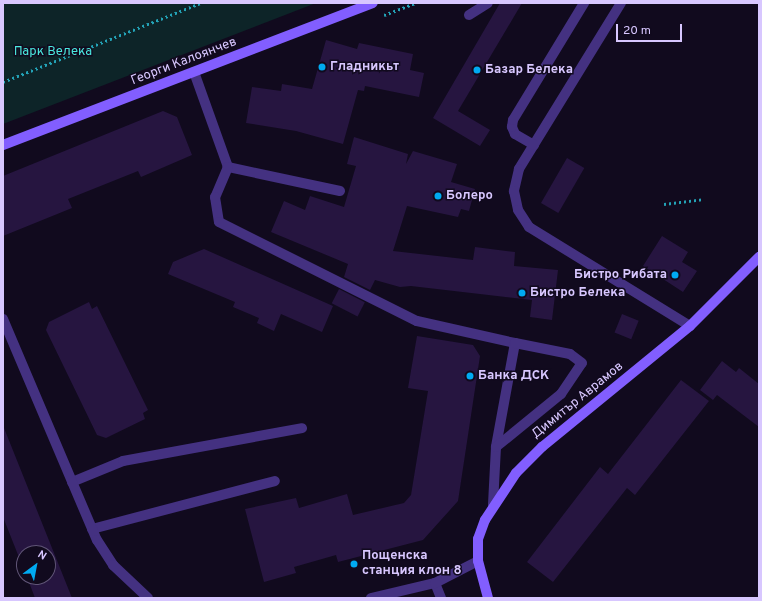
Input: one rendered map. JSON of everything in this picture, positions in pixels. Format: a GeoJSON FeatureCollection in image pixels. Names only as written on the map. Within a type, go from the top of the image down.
{"type":"FeatureCollection","features":[{"type":"Feature","properties":{"kind":"street","name":"Георги Калоянчев"},"geometry":{"type":"LineString","coordinates":[[3,144],[373,3]]}},
{"type":"Feature","properties":{"kind":"street"},"geometry":{"type":"LineString","coordinates":[[469,15],[488,3]]}},
{"type":"Feature","properties":{"kind":"street"},"geometry":{"type":"LineString","coordinates":[[534,145],[515,134],[512,127],[514,120],[584,3]]}},
{"type":"Feature","properties":{"kind":"street"},"geometry":{"type":"LineString","coordinates":[[621,3],[519,170],[514,191],[518,210],[530,227],[690,326]]}},
{"type":"Feature","properties":{"kind":"street"},"geometry":{"type":"LineString","coordinates":[[194,72],[228,167],[215,197],[219,222],[417,321],[570,354],[582,363],[561,394],[496,447]]}},
{"type":"Feature","properties":{"kind":"street"},"geometry":{"type":"LineString","coordinates":[[228,167],[340,191]]}},
{"type":"Feature","properties":{"kind":"street","name":"Димитър Аврамов"},"geometry":{"type":"LineString","coordinates":[[488,598],[478,561],[478,539],[493,505],[516,473],[542,447],[690,326],[759,257]]}},
{"type":"Feature","properties":{"kind":"street"},"geometry":{"type":"LineString","coordinates":[[3,319],[92,529],[113,565],[148,598]]}},
{"type":"Feature","properties":{"kind":"street"},"geometry":{"type":"LineString","coordinates":[[493,505],[496,447],[515,342]]}},
{"type":"Feature","properties":{"kind":"street"},"geometry":{"type":"LineString","coordinates":[[72,482],[123,461],[302,428]]}},
{"type":"Feature","properties":{"kind":"street"},"geometry":{"type":"LineString","coordinates":[[92,529],[275,482]]}},
{"type":"Feature","properties":{"kind":"street"},"geometry":{"type":"LineString","coordinates":[[372,598],[435,583],[478,561]]}},
{"type":"Feature","properties":{"kind":"street"},"geometry":{"type":"LineString","coordinates":[[435,583],[441,598]]}},
{"type":"Feature","properties":{"kind":"path"},"geometry":{"type":"LineString","coordinates":[[3,82],[201,3]]}},
{"type":"Feature","properties":{"kind":"path"},"geometry":{"type":"LineString","coordinates":[[664,204],[702,199]]}},
{"type":"Feature","properties":{"kind":"green space","name":"Парк Велека"},"geometry":{"type":"Polygon","coordinates":[[[3,3],[316,3],[3,124],[3,3]]]}},
{"type":"Feature","properties":{"kind":"building"},"geometry":{"type":"Polygon","coordinates":[[[500,3],[522,3],[458,111],[490,130],[480,146],[433,118],[500,3]]]}},
{"type":"Feature","properties":{"kind":"building"},"geometry":{"type":"Polygon","coordinates":[[[326,40],[357,49],[359,43],[413,54],[410,70],[424,73],[419,97],[365,86],[364,91],[358,90],[343,144],[296,131],[246,123],[252,87],[281,91],[282,84],[312,89],[326,40]]]}},
{"type":"Feature","properties":{"kind":"building"},"geometry":{"type":"Polygon","coordinates":[[[163,111],[177,117],[192,155],[141,177],[138,171],[68,199],[72,208],[3,236],[3,176],[163,111]]]}},
{"type":"Feature","properties":{"kind":"building"},"geometry":{"type":"Polygon","coordinates":[[[354,137],[408,154],[406,164],[413,151],[457,164],[451,182],[475,189],[469,211],[461,209],[458,217],[407,206],[393,251],[473,260],[475,247],[515,252],[514,266],[558,270],[552,320],[530,317],[532,300],[411,286],[400,287],[375,280],[370,290],[344,277],[348,264],[271,232],[284,201],[305,210],[310,196],[344,207],[356,166],[347,164],[354,137]]]}},
{"type":"Feature","properties":{"kind":"building"},"geometry":{"type":"Polygon","coordinates":[[[567,158],[584,168],[558,213],[541,203],[567,158]]]}},
{"type":"Feature","properties":{"kind":"building"},"geometry":{"type":"Polygon","coordinates":[[[662,236],[688,252],[682,262],[697,271],[683,292],[643,266],[662,236]]]}},
{"type":"Feature","properties":{"kind":"building"},"geometry":{"type":"Polygon","coordinates":[[[204,249],[333,306],[322,332],[281,314],[274,331],[257,323],[259,318],[233,307],[235,302],[168,274],[173,262],[204,249]]]}},
{"type":"Feature","properties":{"kind":"building"},"geometry":{"type":"Polygon","coordinates":[[[339,289],[365,302],[358,316],[332,303],[339,289]]]}},
{"type":"Feature","properties":{"kind":"building"},"geometry":{"type":"Polygon","coordinates":[[[89,302],[92,309],[97,306],[148,410],[143,413],[145,419],[106,438],[97,435],[46,330],[49,322],[89,302]]]}},
{"type":"Feature","properties":{"kind":"building"},"geometry":{"type":"Polygon","coordinates":[[[622,314],[639,321],[631,339],[615,333],[622,314]]]}},
{"type":"Feature","properties":{"kind":"building"},"geometry":{"type":"Polygon","coordinates":[[[417,336],[473,345],[480,356],[458,501],[423,540],[338,562],[336,555],[294,567],[296,573],[264,582],[245,509],[296,498],[299,508],[347,494],[353,515],[404,503],[411,495],[428,391],[408,388],[417,336]]]}},
{"type":"Feature","properties":{"kind":"building"},"geometry":{"type":"Polygon","coordinates":[[[722,361],[736,372],[739,368],[759,384],[759,427],[717,395],[713,400],[700,390],[722,361]]]}},
{"type":"Feature","properties":{"kind":"building"},"geometry":{"type":"Polygon","coordinates":[[[681,380],[709,401],[635,495],[627,488],[553,582],[527,562],[600,467],[608,474],[681,380]]]}},
{"type":"Feature","properties":{"kind":"building"},"geometry":{"type":"Polygon","coordinates":[[[4,428],[51,545],[16,545],[16,550],[3,517],[4,428]]]}},
{"type":"Feature","properties":{"kind":"building"},"geometry":{"type":"Polygon","coordinates":[[[56,558],[72,598],[35,598],[30,585],[56,585],[56,558]]]}},
{"type":"Feature","properties":{"kind":"place","name":"Гладникьт"},"geometry":{"type":"Point","coordinates":[322,67]}},
{"type":"Feature","properties":{"kind":"place","name":"Базар Белека"},"geometry":{"type":"Point","coordinates":[477,70]}},
{"type":"Feature","properties":{"kind":"place","name":"Болеро"},"geometry":{"type":"Point","coordinates":[438,196]}},
{"type":"Feature","properties":{"kind":"place","name":"Бистро Рибата"},"geometry":{"type":"Point","coordinates":[675,275]}},
{"type":"Feature","properties":{"kind":"place","name":"Бистро Белека"},"geometry":{"type":"Point","coordinates":[522,293]}},
{"type":"Feature","properties":{"kind":"place","name":"Банка ДСК"},"geometry":{"type":"Point","coordinates":[470,376]}},
{"type":"Feature","properties":{"kind":"place","name":"Пощенска станция клон 8"},"geometry":{"type":"Point","coordinates":[354,564]}}]}
